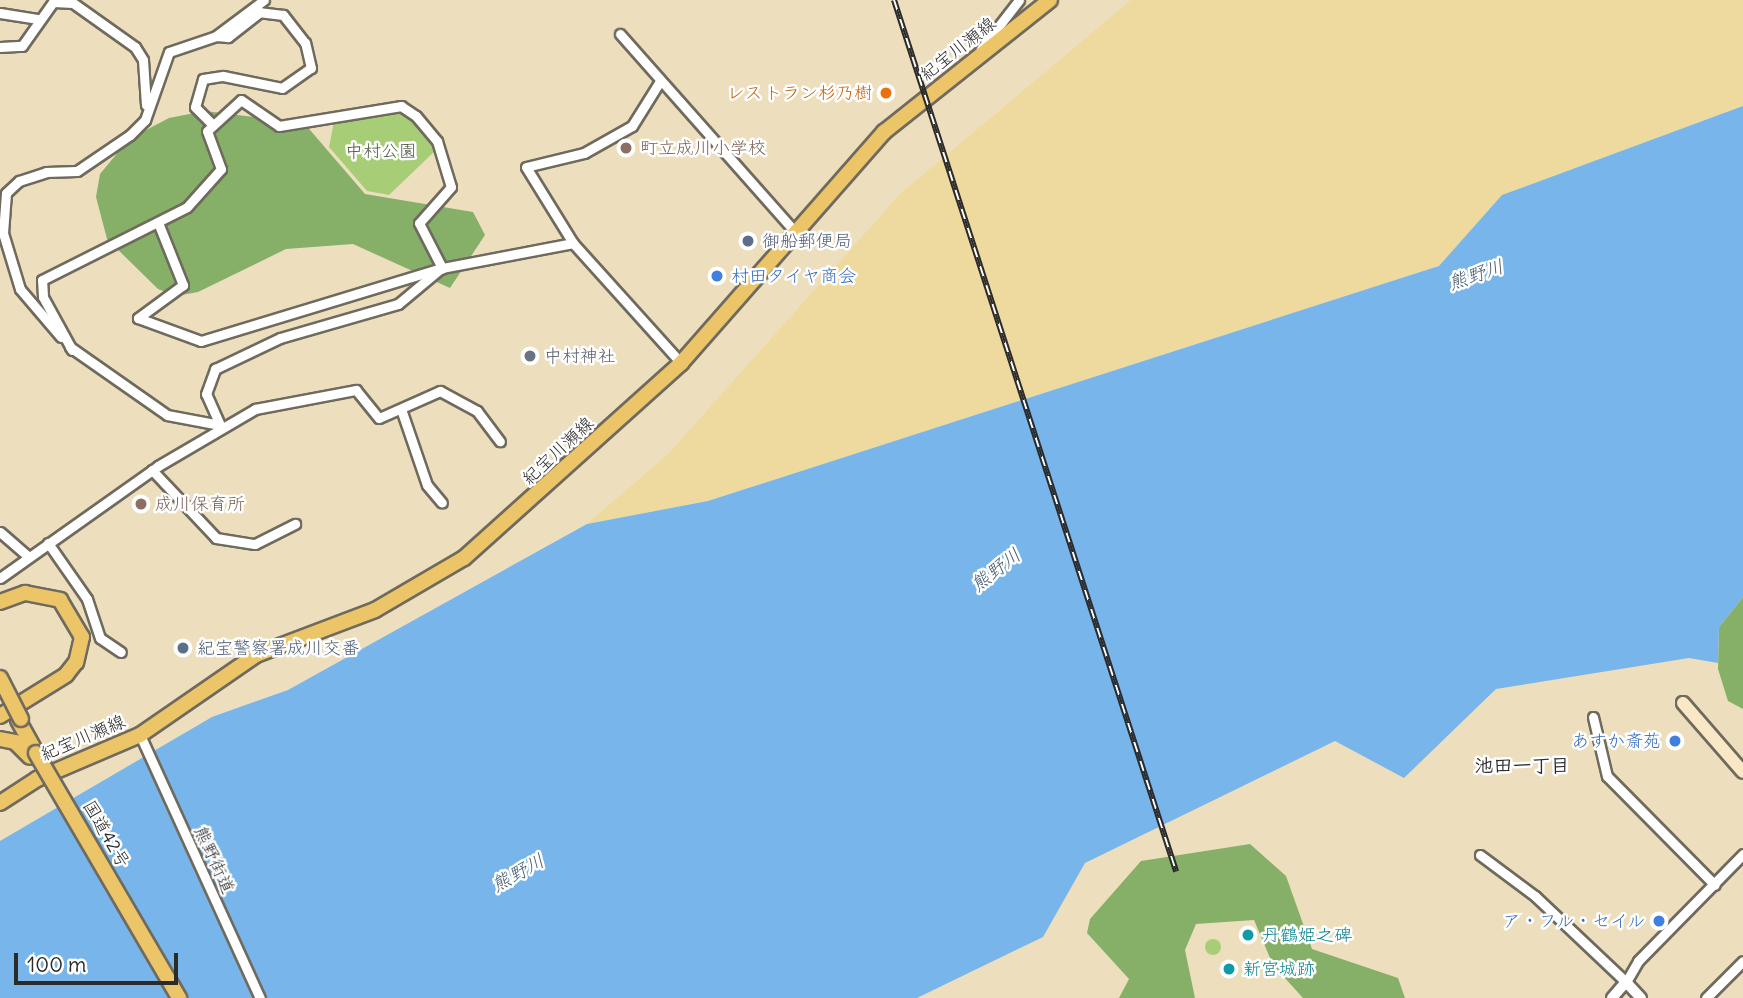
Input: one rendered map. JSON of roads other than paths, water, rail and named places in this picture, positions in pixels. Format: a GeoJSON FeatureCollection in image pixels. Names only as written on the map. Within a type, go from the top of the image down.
{"type":"FeatureCollection","features":[{"type":"Feature","properties":{"kind":"main road","name":"紀宝川瀬線"},"geometry":{"type":"LineString","coordinates":[[0,803],[37,779],[142,740],[248,659],[375,610],[464,558],[681,363],[884,132],[1050,0]]}},
{"type":"Feature","properties":{"kind":"main road"},"geometry":{"type":"LineString","coordinates":[[0,716],[66,675],[76,662],[82,637],[60,600],[26,593],[2,603]]}},
{"type":"Feature","properties":{"kind":"main road"},"geometry":{"type":"LineString","coordinates":[[0,678],[20,720]]}},
{"type":"Feature","properties":{"kind":"main road","name":"国道42号"},"geometry":{"type":"LineString","coordinates":[[0,689],[20,720],[32,750],[179,998]]}},
{"type":"Feature","properties":{"kind":"main road"},"geometry":{"type":"LineString","coordinates":[[1683,703],[1743,772]]}},
{"type":"Feature","properties":{"kind":"main road"},"geometry":{"type":"LineString","coordinates":[[0,739],[32,750]]}},
{"type":"Feature","properties":{"kind":"street"},"geometry":{"type":"LineString","coordinates":[[220,425],[167,415],[72,350],[20,289],[3,233],[6,194],[19,181],[47,172],[77,171],[145,120],[169,52],[216,36],[264,0]]}},
{"type":"Feature","properties":{"kind":"street"},"geometry":{"type":"LineString","coordinates":[[966,68],[1018,0]]}},
{"type":"Feature","properties":{"kind":"street"},"geometry":{"type":"LineString","coordinates":[[0,47],[22,46],[53,2],[73,3],[135,47],[143,60],[145,120]]}},
{"type":"Feature","properties":{"kind":"street"},"geometry":{"type":"LineString","coordinates":[[212,124],[195,107],[203,79],[223,76],[282,88],[311,68],[306,43],[283,15],[260,12],[228,37],[216,36]]}},
{"type":"Feature","properties":{"kind":"street"},"geometry":{"type":"LineString","coordinates":[[0,13],[39,19]]}},
{"type":"Feature","properties":{"kind":"street"},"geometry":{"type":"LineString","coordinates":[[620,34],[794,232]]}},
{"type":"Feature","properties":{"kind":"street"},"geometry":{"type":"LineString","coordinates":[[660,81],[632,126],[584,153],[526,167],[573,243],[681,363]]}},
{"type":"Feature","properties":{"kind":"street"},"geometry":{"type":"LineString","coordinates":[[72,350],[43,297],[42,280],[159,225],[221,169],[207,131],[241,100],[279,126],[401,106],[437,141],[451,187],[419,223],[442,268]]}},
{"type":"Feature","properties":{"kind":"street"},"geometry":{"type":"LineString","coordinates":[[159,225],[183,285],[138,318],[201,341],[442,268],[573,243]]}},
{"type":"Feature","properties":{"kind":"street"},"geometry":{"type":"LineString","coordinates":[[220,425],[206,394],[215,369],[280,338],[398,304],[442,268]]}},
{"type":"Feature","properties":{"kind":"street"},"geometry":{"type":"LineString","coordinates":[[0,578],[152,470],[220,425],[255,409],[328,391],[356,390],[374,417],[401,409],[440,391],[477,411],[500,442]]}},
{"type":"Feature","properties":{"kind":"street"},"geometry":{"type":"LineString","coordinates":[[401,409],[427,485],[442,503]]}},
{"type":"Feature","properties":{"kind":"street"},"geometry":{"type":"LineString","coordinates":[[152,470],[216,538],[256,544],[295,524]]}},
{"type":"Feature","properties":{"kind":"street"},"geometry":{"type":"LineString","coordinates":[[0,532],[29,557]]}},
{"type":"Feature","properties":{"kind":"street"},"geometry":{"type":"LineString","coordinates":[[48,543],[87,598],[100,638],[121,652]]}},
{"type":"Feature","properties":{"kind":"street"},"geometry":{"type":"LineString","coordinates":[[1593,717],[1607,776],[1715,885]]}},
{"type":"Feature","properties":{"kind":"street","name":"熊野街道"},"geometry":{"type":"LineString","coordinates":[[142,740],[260,998]]}},
{"type":"Feature","properties":{"kind":"street"},"geometry":{"type":"LineString","coordinates":[[1612,998],[1626,982],[1638,961],[1743,854]]}},
{"type":"Feature","properties":{"kind":"street"},"geometry":{"type":"LineString","coordinates":[[1480,855],[1642,998]]}},
{"type":"Feature","properties":{"kind":"street"},"geometry":{"type":"LineString","coordinates":[[1706,998],[1743,961]]}},
{"type":"Feature","properties":{"kind":"water","name":"熊野川"},"geometry":{"type":"Polygon","coordinates":[[[1743,106],[1743,597],[1719,627],[1718,663],[1689,658],[1496,689],[1404,778],[1335,741],[1085,863],[1043,937],[917,998],[0,998],[0,841],[212,717],[288,690],[587,524],[708,501],[1439,266],[1502,195],[1743,106]]]}},
{"type":"Feature","properties":{"kind":"railway"},"geometry":{"type":"LineString","coordinates":[[894,0],[1176,871]]}},
{"type":"Feature","properties":{"kind":"place","name":"レストラン杉乃樹"},"geometry":{"type":"Point","coordinates":[886,93]}},
{"type":"Feature","properties":{"kind":"place","name":"町立成川小学校"},"geometry":{"type":"Point","coordinates":[626,148]}},
{"type":"Feature","properties":{"kind":"place","name":"御船郵便局"},"geometry":{"type":"Point","coordinates":[748,241]}},
{"type":"Feature","properties":{"kind":"place","name":"村田タイヤ商会"},"geometry":{"type":"Point","coordinates":[717,276]}},
{"type":"Feature","properties":{"kind":"place","name":"中村神社"},"geometry":{"type":"Point","coordinates":[530,356]}},
{"type":"Feature","properties":{"kind":"place","name":"成川保育所"},"geometry":{"type":"Point","coordinates":[141,504]}},
{"type":"Feature","properties":{"kind":"place","name":"紀宝警察署成川交番"},"geometry":{"type":"Point","coordinates":[183,648]}},
{"type":"Feature","properties":{"kind":"place","name":"あすか斎苑"},"geometry":{"type":"Point","coordinates":[1675,741]}},
{"type":"Feature","properties":{"kind":"place","name":"ア・フル・セイル"},"geometry":{"type":"Point","coordinates":[1659,921]}},
{"type":"Feature","properties":{"kind":"place","name":"丹鶴姫之碑"},"geometry":{"type":"Point","coordinates":[1248,935]}},
{"type":"Feature","properties":{"kind":"place","name":"新宮城跡"},"geometry":{"type":"Point","coordinates":[1229,969]}},
{"type":"Feature","properties":{"kind":"district","name":"池田一丁目"},"geometry":{"type":"Point","coordinates":[1522,766]}},
{"type":"Feature","properties":{"kind":"park label","name":"中村公園"},"geometry":{"type":"Point","coordinates":[381,151]}}]}
